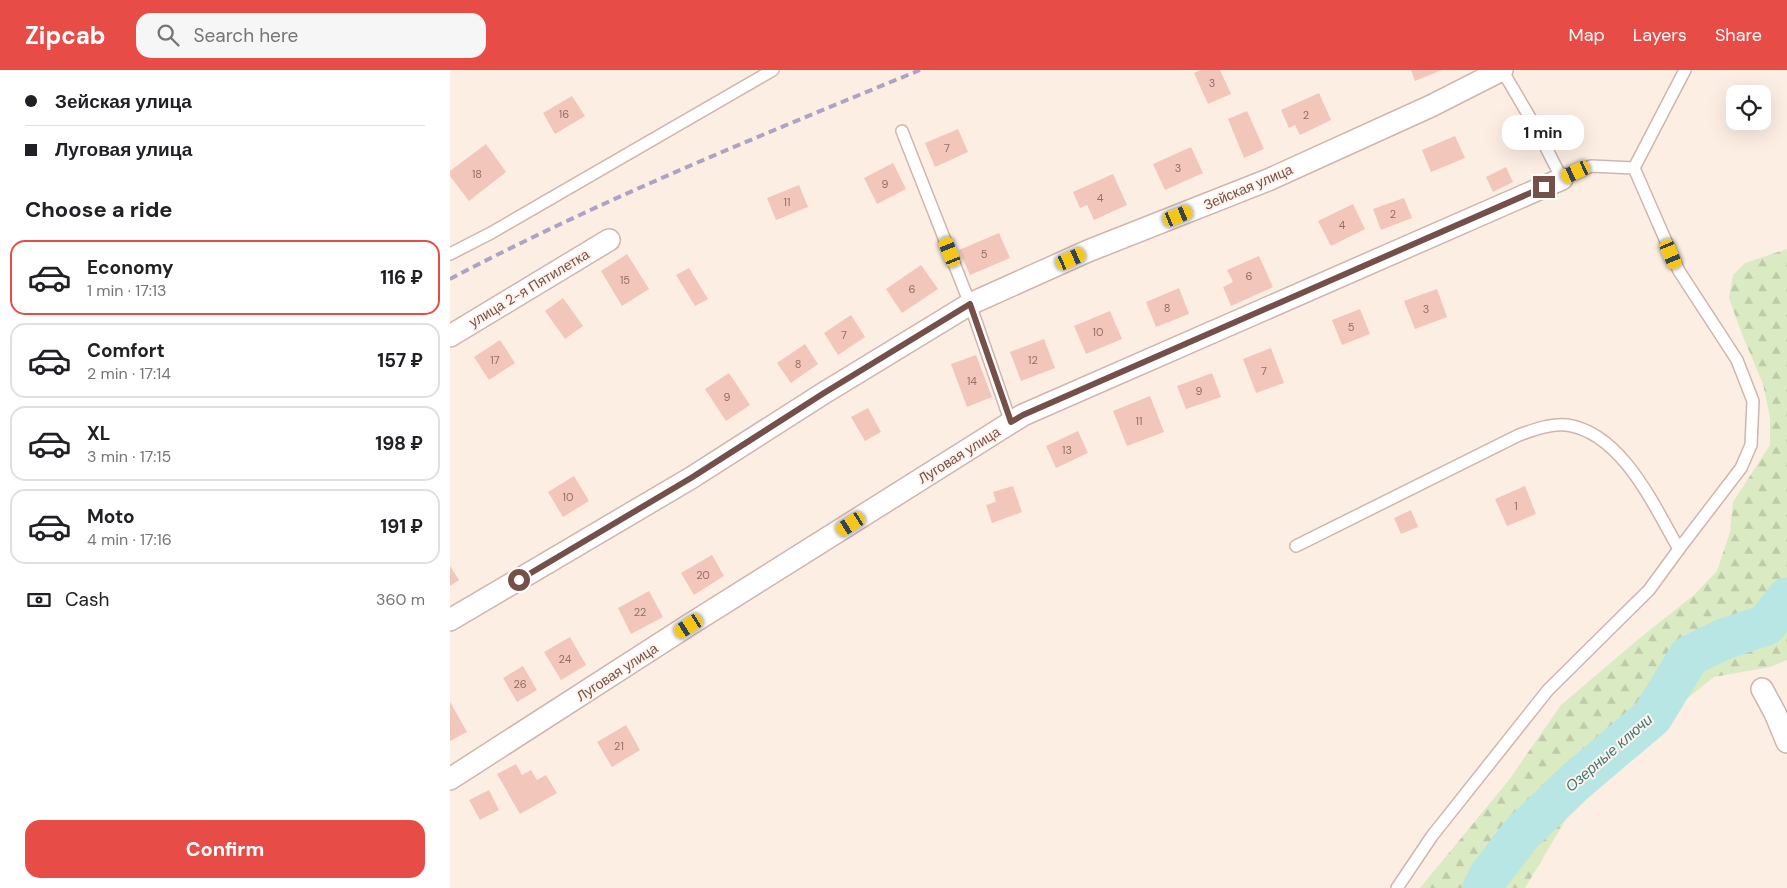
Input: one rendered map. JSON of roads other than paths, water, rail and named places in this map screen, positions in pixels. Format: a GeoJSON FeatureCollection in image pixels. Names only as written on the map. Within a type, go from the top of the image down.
{"type":"FeatureCollection","features":[{"type":"Feature","properties":{"kind":"street","name":"Зейская улица"},"geometry":{"type":"LineString","coordinates":[[450,620],[691,478],[824,393],[970,304],[1088,251],[1268,180],[1431,106],[1502,70]]}},
{"type":"Feature","properties":{"kind":"street","name":"Луговая улица"},"geometry":{"type":"LineString","coordinates":[[450,779],[1023,415],[1562,179]]}},
{"type":"Feature","properties":{"kind":"street","name":"улица 2-я Пятилетка"},"geometry":{"type":"LineString","coordinates":[[450,336],[609,240]]}},
{"type":"Feature","properties":{"kind":"street"},"geometry":{"type":"LineString","coordinates":[[1762,689],[1775,713],[1787,742]]}},
{"type":"Feature","properties":{"kind":"lane"},"geometry":{"type":"LineString","coordinates":[[450,254],[491,233],[773,70]]}},
{"type":"Feature","properties":{"kind":"lane"},"geometry":{"type":"LineString","coordinates":[[1502,70],[1536,128],[1562,179],[1590,166],[1634,168]]}},
{"type":"Feature","properties":{"kind":"lane"},"geometry":{"type":"LineString","coordinates":[[1634,168],[1685,70]]}},
{"type":"Feature","properties":{"kind":"lane"},"geometry":{"type":"LineString","coordinates":[[902,131],[970,304],[1011,422]]}},
{"type":"Feature","properties":{"kind":"lane"},"geometry":{"type":"LineString","coordinates":[[1397,888],[1432,836],[1548,690],[1649,590],[1741,468],[1751,444],[1753,401],[1737,360],[1678,271],[1634,168]]}},
{"type":"Feature","properties":{"kind":"lane"},"geometry":{"type":"LineString","coordinates":[[1296,546],[1519,435],[1542,427],[1567,425],[1599,438],[1611,447],[1634,472],[1679,549]]}},
{"type":"Feature","properties":{"kind":"waterway","name":"Озерные ключи"},"geometry":{"type":"LineString","coordinates":[[1483,888],[1489,876],[1521,834],[1575,782],[1652,717],[1689,656],[1724,639],[1766,625],[1787,598]]}},
{"type":"Feature","properties":{"kind":"railway"},"geometry":{"type":"LineString","coordinates":[[450,279],[624,195],[920,70]]}}]}
